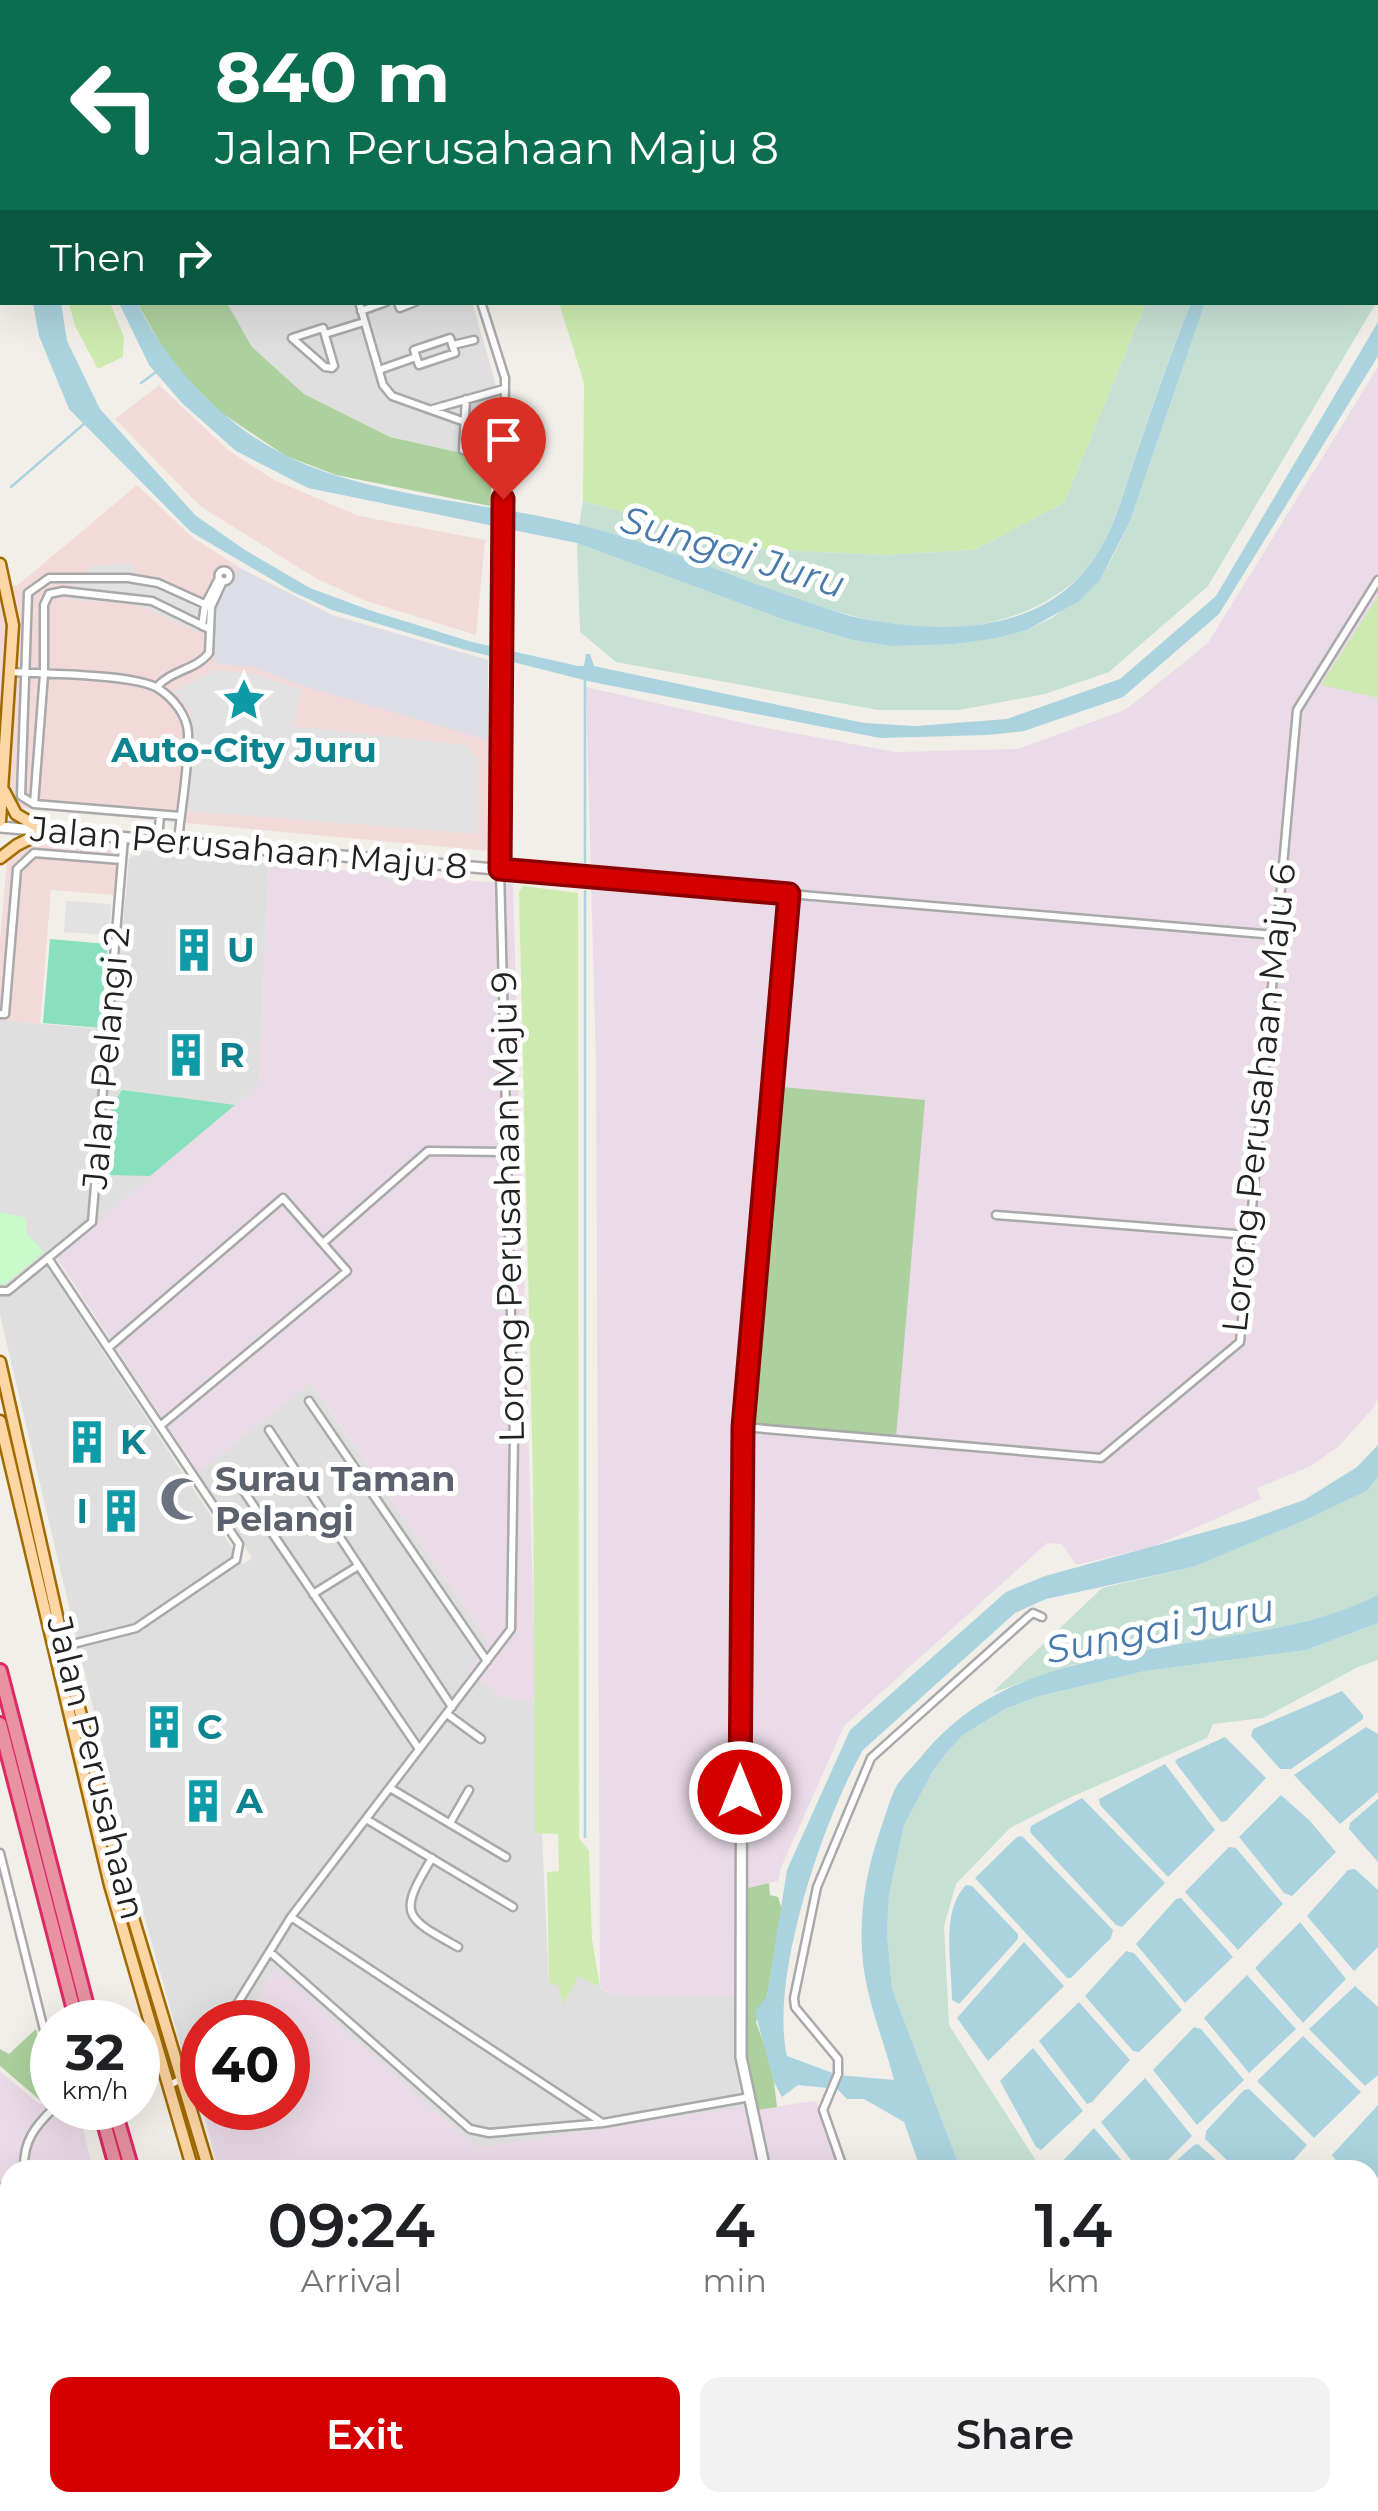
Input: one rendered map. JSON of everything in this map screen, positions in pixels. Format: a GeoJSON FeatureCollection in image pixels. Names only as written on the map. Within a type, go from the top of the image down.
{"type":"FeatureCollection","features":[{"type":"Feature","properties":{"kind":"highway"},"geometry":{"type":"LineString","coordinates":[[0,1671],[85,2000]]}},
{"type":"Feature","properties":{"kind":"highway"},"geometry":{"type":"LineString","coordinates":[[0,1724],[71,2000]]}},
{"type":"Feature","properties":{"kind":"highway"},"geometry":{"type":"LineString","coordinates":[[106,2130],[114,2160]]}},
{"type":"Feature","properties":{"kind":"highway"},"geometry":{"type":"LineString","coordinates":[[120,2130],[129,2160]]}},
{"type":"Feature","properties":{"kind":"main road"},"geometry":{"type":"LineString","coordinates":[[0,564],[13,625],[0,824]]}},
{"type":"Feature","properties":{"kind":"main road"},"geometry":{"type":"LineString","coordinates":[[3,786],[16,814],[44,830]]}},
{"type":"Feature","properties":{"kind":"main road"},"geometry":{"type":"LineString","coordinates":[[0,858],[44,830]]}},
{"type":"Feature","properties":{"kind":"main road","name":"Jalan Perusahaan"},"geometry":{"type":"LineString","coordinates":[[0,1362],[122,1881],[180,2070]]}},
{"type":"Feature","properties":{"kind":"main road","name":"Jalan Perusahaan"},"geometry":{"type":"LineString","coordinates":[[0,1421],[110,1885],[190,2160]]}},
{"type":"Feature","properties":{"kind":"main road","name":"Jalan Perusahaan"},"geometry":{"type":"LineString","coordinates":[[197,2130],[206,2160]]}},
{"type":"Feature","properties":{"kind":"street","name":"Lorong Perusahaan Maju 9"},"geometry":{"type":"LineString","coordinates":[[240,2000],[291,1917],[511,1630],[514,1438],[500,869],[505,378],[483,305]]}},
{"type":"Feature","properties":{"kind":"street"},"geometry":{"type":"LineString","coordinates":[[360,306],[383,385],[392,396],[465,422]]}},
{"type":"Feature","properties":{"kind":"street"},"geometry":{"type":"LineString","coordinates":[[325,334],[364,322]]}},
{"type":"Feature","properties":{"kind":"street"},"geometry":{"type":"LineString","coordinates":[[323,328],[325,334],[334,366],[332,368],[324,367],[292,338],[323,328]]}},
{"type":"Feature","properties":{"kind":"street"},"geometry":{"type":"LineString","coordinates":[[450,338],[452,346],[455,353],[419,365],[414,350],[450,338]]}},
{"type":"Feature","properties":{"kind":"street"},"geometry":{"type":"LineString","coordinates":[[452,346],[474,340]]}},
{"type":"Feature","properties":{"kind":"street"},"geometry":{"type":"LineString","coordinates":[[378,370],[416,356]]}},
{"type":"Feature","properties":{"kind":"street"},"geometry":{"type":"LineString","coordinates":[[432,409],[504,389]]}},
{"type":"Feature","properties":{"kind":"street"},"geometry":{"type":"LineString","coordinates":[[463,450],[466,399]]}},
{"type":"Feature","properties":{"kind":"street"},"geometry":{"type":"LineString","coordinates":[[92,593],[94,576]]}},
{"type":"Feature","properties":{"kind":"street"},"geometry":{"type":"LineString","coordinates":[[180,816],[34,804],[21,796],[28,594],[49,578],[94,576],[158,582],[208,606]]}},
{"type":"Feature","properties":{"kind":"street"},"geometry":{"type":"LineString","coordinates":[[157,687],[164,678],[205,660],[210,647],[206,628],[208,606],[221,580]]}},
{"type":"Feature","properties":{"kind":"street","name":"Lorong Perusahaan Maju 6"},"geometry":{"type":"LineString","coordinates":[[743,1427],[1101,1458],[1240,1342],[1297,710],[1378,580]]}},
{"type":"Feature","properties":{"kind":"street"},"geometry":{"type":"LineString","coordinates":[[34,804],[44,674],[44,605],[49,594],[63,591],[152,601],[206,628]]}},
{"type":"Feature","properties":{"kind":"street"},"geometry":{"type":"LineString","coordinates":[[12,672],[136,681],[157,687],[175,704],[186,723],[178,842]]}},
{"type":"Feature","properties":{"kind":"street"},"geometry":{"type":"LineString","coordinates":[[158,840],[160,815]]}},
{"type":"Feature","properties":{"kind":"street","name":"Jalan Perusahaan Maju 8"},"geometry":{"type":"LineString","coordinates":[[0,824],[1276,936]]}},
{"type":"Feature","properties":{"kind":"street","name":"Jalan Pelangi 2"},"geometry":{"type":"LineString","coordinates":[[0,1291],[8,1290],[92,1222],[124,837]]}},
{"type":"Feature","properties":{"kind":"street"},"geometry":{"type":"LineString","coordinates":[[0,1014],[5,1014],[17,868],[34,853],[122,860]]}},
{"type":"Feature","properties":{"kind":"street"},"geometry":{"type":"LineString","coordinates":[[764,2160],[741,2057],[743,1427],[789,894]]}},
{"type":"Feature","properties":{"kind":"street"},"geometry":{"type":"LineString","coordinates":[[323,1243],[428,1151],[505,1152]]}},
{"type":"Feature","properties":{"kind":"street"},"geometry":{"type":"LineString","coordinates":[[108,1348],[284,1198],[347,1271],[160,1426]]}},
{"type":"Feature","properties":{"kind":"street"},"geometry":{"type":"LineString","coordinates":[[996,1215],[1248,1235]]}},
{"type":"Feature","properties":{"kind":"street"},"geometry":{"type":"LineString","coordinates":[[48,1258],[239,1544],[236,1560],[136,1628],[64,1646]]}},
{"type":"Feature","properties":{"kind":"street"},"geometry":{"type":"LineString","coordinates":[[309,1401],[487,1661]]}},
{"type":"Feature","properties":{"kind":"street"},"geometry":{"type":"LineString","coordinates":[[268,1430],[449,1710],[482,1739]]}},
{"type":"Feature","properties":{"kind":"street"},"geometry":{"type":"LineString","coordinates":[[230,1471],[420,1749]]}},
{"type":"Feature","properties":{"kind":"street"},"geometry":{"type":"LineString","coordinates":[[313,1594],[358,1566]]}},
{"type":"Feature","properties":{"kind":"street"},"geometry":{"type":"LineString","coordinates":[[840,2160],[822,2110],[838,2074],[838,2059],[795,2007],[794,1998],[816,1887],[871,1758],[1028,1617],[1033,1613],[1042,1618]]}},
{"type":"Feature","properties":{"kind":"street"},"geometry":{"type":"LineString","coordinates":[[390,1788],[506,1857]]}},
{"type":"Feature","properties":{"kind":"street"},"geometry":{"type":"LineString","coordinates":[[450,1823],[469,1790]]}},
{"type":"Feature","properties":{"kind":"street"},"geometry":{"type":"LineString","coordinates":[[366,1819],[513,1907]]}},
{"type":"Feature","properties":{"kind":"street"},"geometry":{"type":"LineString","coordinates":[[0,1854],[36,2000]]}},
{"type":"Feature","properties":{"kind":"street"},"geometry":{"type":"LineString","coordinates":[[432,1858],[414,1888],[409,1908],[414,1921],[458,1947]]}},
{"type":"Feature","properties":{"kind":"street"},"geometry":{"type":"LineString","coordinates":[[291,1917],[602,2122]]}},
{"type":"Feature","properties":{"kind":"street"},"geometry":{"type":"LineString","coordinates":[[270,1952],[470,2129],[489,2134],[602,2122],[750,2097]]}},
{"type":"Feature","properties":{"kind":"street"},"geometry":{"type":"LineString","coordinates":[[169,2084],[180,2081]]}},
{"type":"Feature","properties":{"kind":"street"},"geometry":{"type":"LineString","coordinates":[[23,2160],[23,2152],[34,2130]]}},
{"type":"Feature","properties":{"kind":"shaded area"},"geometry":{"type":"Polygon","coordinates":[[[228,305],[473,305],[497,395],[493,460],[390,437],[304,394],[252,347],[228,305]]]}},
{"type":"Feature","properties":{"kind":"shaded area"},"geometry":{"type":"Polygon","coordinates":[[[1378,367],[1378,1399],[1338,1447],[1311,1466],[1257,1488],[1261,1499],[1152,1547],[1076,1565],[1062,1544],[1047,1543],[844,1726],[778,1881],[748,1888],[757,2109],[816,2101],[842,2160],[215,2160],[208,2130],[310,2130],[310,2000],[256,2000],[275,1968],[476,2148],[741,2107],[734,1996],[613,1995],[600,1987],[596,1065],[586,687],[895,752],[1018,749],[1125,710],[1208,643],[1378,367]]]}},
{"type":"Feature","properties":{"kind":"shaded area"},"geometry":{"type":"Polygon","coordinates":[[[159,385],[228,450],[274,480],[359,516],[485,540],[476,635],[366,601],[317,579],[200,506],[115,419],[159,385]]]}},
{"type":"Feature","properties":{"kind":"shaded area","name":"Auto-City Juru"},"geometry":{"type":"Polygon","coordinates":[[[137,485],[192,537],[240,568],[332,615],[488,660],[489,851],[0,806],[0,588],[18,585],[137,485]]]}},
{"type":"Feature","properties":{"kind":"shaded area"},"geometry":{"type":"Polygon","coordinates":[[[132,563],[132,570],[205,600],[198,632],[145,608],[71,600],[75,583],[92,566],[132,563]]]}},
{"type":"Feature","properties":{"kind":"shaded area"},"geometry":{"type":"Polygon","coordinates":[[[240,568],[332,615],[488,660],[488,740],[306,687],[253,667],[216,664],[212,609],[240,568]]]}},
{"type":"Feature","properties":{"kind":"shaded area"},"geometry":{"type":"Polygon","coordinates":[[[216,670],[253,674],[302,690],[293,726],[467,745],[478,759],[478,834],[188,811],[192,711],[174,691],[216,670]]]}},
{"type":"Feature","properties":{"kind":"shaded area"},"geometry":{"type":"Polygon","coordinates":[[[27,843],[118,850],[114,895],[51,890],[40,1024],[0,1020],[0,940],[7,860],[27,843]]]}},
{"type":"Feature","properties":{"kind":"shaded area"},"geometry":{"type":"Polygon","coordinates":[[[140,850],[269,864],[259,1085],[47,1267],[243,1564],[252,1558],[198,1473],[310,1382],[488,1641],[500,1696],[536,1703],[549,1984],[558,1984],[563,2003],[578,1975],[613,1995],[734,1996],[741,2108],[476,2149],[275,1969],[256,2000],[180,2000],[180,2043],[133,1877],[0,1315],[0,1020],[113,1030],[129,859],[140,850]]]}},
{"type":"Feature","properties":{"kind":"shaded area"},"geometry":{"type":"Polygon","coordinates":[[[269,864],[513,884],[536,1703],[500,1696],[469,1671],[488,1641],[311,1383],[198,1473],[56,1257],[259,1085],[269,864]]]}},
{"type":"Feature","properties":{"kind":"shaded area"},"geometry":{"type":"Polygon","coordinates":[[[66,901],[111,904],[109,935],[64,932],[66,901]]]}},
{"type":"Feature","properties":{"kind":"shaded area"},"geometry":{"type":"Polygon","coordinates":[[[0,2071],[30,2096],[30,2130],[83,2130],[91,2160],[0,2160],[0,2071]]]}},
{"type":"Feature","properties":{"kind":"green space"},"geometry":{"type":"Polygon","coordinates":[[[70,305],[111,305],[124,337],[123,357],[98,369],[75,326],[70,305]]]}},
{"type":"Feature","properties":{"kind":"green space"},"geometry":{"type":"Polygon","coordinates":[[[138,305],[228,305],[252,347],[304,394],[390,437],[493,460],[490,506],[336,475],[286,456],[220,412],[173,365],[138,305]]]}},
{"type":"Feature","properties":{"kind":"green space"},"geometry":{"type":"Polygon","coordinates":[[[560,305],[1145,305],[1064,503],[974,550],[882,555],[760,549],[583,501],[584,383],[560,305]]]}},
{"type":"Feature","properties":{"kind":"green space"},"geometry":{"type":"Polygon","coordinates":[[[1145,305],[1190,305],[1102,547],[1077,580],[1062,591],[1037,606],[996,621],[954,628],[868,620],[579,525],[583,501],[760,549],[882,555],[974,550],[1064,503],[1145,305]]]}},
{"type":"Feature","properties":{"kind":"green space"},"geometry":{"type":"Polygon","coordinates":[[[1204,305],[1375,305],[1208,586],[1109,672],[1045,694],[959,710],[878,710],[616,662],[580,632],[577,543],[785,620],[853,640],[890,646],[997,638],[1052,618],[1100,580],[1130,521],[1204,305]]]}},
{"type":"Feature","properties":{"kind":"green space"},"geometry":{"type":"Polygon","coordinates":[[[1378,596],[1378,698],[1321,685],[1378,596]]]}},
{"type":"Feature","properties":{"kind":"green space"},"geometry":{"type":"Polygon","coordinates":[[[523,886],[578,893],[579,1838],[589,1851],[592,1939],[600,1987],[578,1976],[563,2005],[558,1985],[549,1984],[547,1872],[559,1871],[558,1834],[535,1833],[533,1483],[519,892],[523,886]]]}},
{"type":"Feature","properties":{"kind":"green space"},"geometry":{"type":"Polygon","coordinates":[[[50,939],[108,944],[101,1028],[43,1023],[50,939]]]}},
{"type":"Feature","properties":{"kind":"green space"},"geometry":{"type":"Polygon","coordinates":[[[782,1087],[925,1100],[896,1438],[752,1425],[782,1087]]]}},
{"type":"Feature","properties":{"kind":"green space"},"geometry":{"type":"Polygon","coordinates":[[[122,1090],[235,1105],[150,1176],[107,1175],[111,1107],[122,1090]]]}},
{"type":"Feature","properties":{"kind":"green space"},"geometry":{"type":"Polygon","coordinates":[[[0,1212],[26,1218],[26,1233],[44,1252],[4,1285],[0,1284],[0,1212]]]}},
{"type":"Feature","properties":{"kind":"green space"},"geometry":{"type":"Polygon","coordinates":[[[1378,1477],[1378,1595],[1348,1610],[1267,1632],[1170,1645],[1072,1665],[992,1693],[1102,1588],[1193,1567],[1368,1490],[1378,1477]]]}},
{"type":"Feature","properties":{"kind":"green space"},"geometry":{"type":"Polygon","coordinates":[[[1378,1623],[1378,1660],[1263,1718],[1213,1724],[1207,1738],[1010,1828],[956,1884],[944,1926],[949,2025],[1036,2160],[957,2160],[892,1989],[887,1933],[889,1895],[904,1825],[933,1771],[963,1735],[1005,1709],[1036,1697],[1145,1671],[1306,1650],[1378,1623]]]}},
{"type":"Feature","properties":{"kind":"green space"},"geometry":{"type":"Polygon","coordinates":[[[769,1883],[770,1895],[778,1897],[782,1910],[767,1996],[756,2022],[772,2066],[777,2107],[757,2110],[746,2052],[748,1888],[769,1883]]]}},
{"type":"Feature","properties":{"kind":"green space"},"geometry":{"type":"Polygon","coordinates":[[[30,2035],[30,2092],[0,2066],[0,2049],[9,2054],[30,2035]]]}},
{"type":"Feature","properties":{"kind":"water"},"geometry":{"type":"Polygon","coordinates":[[[33,305],[61,305],[67,341],[100,409],[195,515],[310,588],[472,642],[578,666],[584,666],[586,654],[590,654],[594,666],[864,723],[916,726],[1007,719],[1120,679],[1216,596],[1378,322],[1378,356],[1219,614],[1123,697],[1024,731],[880,738],[592,682],[332,610],[293,592],[191,532],[69,409],[39,336],[33,305]]]}},
{"type":"Feature","properties":{"kind":"water","name":"Sungai Juru"},"geometry":{"type":"Polygon","coordinates":[[[120,305],[138,305],[187,378],[231,420],[255,438],[309,466],[372,485],[611,533],[850,616],[949,627],[1015,617],[1044,604],[1071,585],[1094,559],[1117,512],[1190,305],[1204,305],[1130,521],[1100,580],[1079,601],[1027,630],[953,644],[890,646],[853,640],[785,620],[577,543],[308,488],[236,451],[182,403],[149,365],[120,305]]]}},
{"type":"Feature","properties":{"kind":"water"},"geometry":{"type":"Polygon","coordinates":[[[1378,1445],[1378,1477],[1368,1490],[1307,1519],[1193,1567],[1046,1599],[1015,1613],[863,1750],[832,1816],[803,1900],[786,1985],[783,2023],[787,2056],[838,2075],[894,2080],[865,1978],[864,1894],[876,1844],[897,1785],[946,1730],[999,1693],[1059,1669],[1297,1623],[1378,1595],[1378,1623],[1306,1650],[1145,1671],[1036,1697],[1005,1709],[963,1735],[947,1752],[904,1825],[889,1895],[887,1933],[892,1989],[957,2160],[917,2160],[904,2122],[864,2099],[847,2099],[837,2089],[798,2085],[782,2097],[774,2082],[755,2012],[767,1996],[787,1870],[850,1730],[1006,1592],[1045,1576],[1245,1521],[1304,1500],[1357,1467],[1378,1445]]]}},
{"type":"Feature","properties":{"kind":"water"},"geometry":{"type":"Polygon","coordinates":[[[1342,1691],[1363,1719],[1291,1769],[1280,1769],[1251,1736],[1253,1729],[1342,1691]]]}},
{"type":"Feature","properties":{"kind":"water"},"geometry":{"type":"Polygon","coordinates":[[[1366,1727],[1378,1734],[1378,1792],[1340,1824],[1294,1775],[1366,1727]]]}},
{"type":"Feature","properties":{"kind":"water"},"geometry":{"type":"Polygon","coordinates":[[[1225,1737],[1266,1778],[1221,1822],[1175,1762],[1225,1737]]]}},
{"type":"Feature","properties":{"kind":"water"},"geometry":{"type":"Polygon","coordinates":[[[1165,1764],[1215,1830],[1168,1877],[1100,1805],[1099,1799],[1165,1764]]]}},
{"type":"Feature","properties":{"kind":"water"},"geometry":{"type":"Polygon","coordinates":[[[1281,1795],[1336,1852],[1292,1896],[1284,1893],[1239,1837],[1281,1795]]]}},
{"type":"Feature","properties":{"kind":"water"},"geometry":{"type":"Polygon","coordinates":[[[1082,1798],[1165,1883],[1122,1927],[1030,1832],[1031,1826],[1082,1798]]]}},
{"type":"Feature","properties":{"kind":"water"},"geometry":{"type":"Polygon","coordinates":[[[1378,1799],[1378,1862],[1349,1829],[1350,1823],[1378,1799]]]}},
{"type":"Feature","properties":{"kind":"water"},"geometry":{"type":"Polygon","coordinates":[[[1022,1836],[1113,1930],[1111,1938],[1071,1978],[975,1878],[1022,1836]]]}},
{"type":"Feature","properties":{"kind":"water"},"geometry":{"type":"Polygon","coordinates":[[[1229,1847],[1236,1848],[1283,1904],[1238,1950],[1185,1892],[1229,1847]]]}},
{"type":"Feature","properties":{"kind":"water"},"geometry":{"type":"Polygon","coordinates":[[[1355,1869],[1378,1890],[1378,1947],[1354,1971],[1307,1916],[1348,1870],[1355,1869]]]}},
{"type":"Feature","properties":{"kind":"water"},"geometry":{"type":"Polygon","coordinates":[[[966,1885],[972,1886],[1018,1934],[1018,1939],[959,2004],[952,2000],[950,1924],[958,1896],[966,1885]]]}},
{"type":"Feature","properties":{"kind":"water"},"geometry":{"type":"Polygon","coordinates":[[[1181,1898],[1233,1957],[1185,2003],[1136,1944],[1181,1898]]]}},
{"type":"Feature","properties":{"kind":"water"},"geometry":{"type":"Polygon","coordinates":[[[1300,1922],[1346,1979],[1303,2023],[1255,1968],[1300,1922]]]}},
{"type":"Feature","properties":{"kind":"water"},"geometry":{"type":"Polygon","coordinates":[[[1024,1942],[1064,1986],[988,2061],[957,2018],[1024,1942]]]}},
{"type":"Feature","properties":{"kind":"water"},"geometry":{"type":"Polygon","coordinates":[[[1126,1951],[1134,1953],[1182,2010],[1139,2052],[1133,2051],[1085,1996],[1126,1951]]]}},
{"type":"Feature","properties":{"kind":"water"},"geometry":{"type":"Polygon","coordinates":[[[1247,1975],[1296,2029],[1249,2073],[1204,2018],[1247,1975]]]}},
{"type":"Feature","properties":{"kind":"water"},"geometry":{"type":"Polygon","coordinates":[[[1355,1986],[1378,2007],[1378,2075],[1365,2086],[1309,2029],[1355,1986]]]}},
{"type":"Feature","properties":{"kind":"water"},"geometry":{"type":"Polygon","coordinates":[[[1079,2002],[1130,2060],[1087,2104],[1039,2041],[1079,2002]]]}},
{"type":"Feature","properties":{"kind":"water"},"geometry":{"type":"Polygon","coordinates":[[[1194,2027],[1201,2029],[1244,2080],[1197,2125],[1153,2070],[1194,2027]]]}},
{"type":"Feature","properties":{"kind":"water"},"geometry":{"type":"Polygon","coordinates":[[[1303,2036],[1361,2092],[1314,2138],[1257,2081],[1303,2036]]]}},
{"type":"Feature","properties":{"kind":"water"},"geometry":{"type":"Polygon","coordinates":[[[1033,2048],[1083,2111],[1041,2150],[1000,2081],[1033,2048]]]}},
{"type":"Feature","properties":{"kind":"water"},"geometry":{"type":"Polygon","coordinates":[[[1145,2078],[1192,2136],[1168,2160],[1131,2160],[1101,2122],[1145,2078]]]}},
{"type":"Feature","properties":{"kind":"water"},"geometry":{"type":"Polygon","coordinates":[[[1249,2089],[1307,2145],[1294,2160],[1227,2160],[1205,2139],[1206,2131],[1249,2089]]]}},
{"type":"Feature","properties":{"kind":"water"},"geometry":{"type":"Polygon","coordinates":[[[1378,2105],[1378,2160],[1336,2160],[1332,2155],[1378,2105]]]}},
{"type":"Feature","properties":{"kind":"water"},"geometry":{"type":"Polygon","coordinates":[[[1094,2128],[1121,2160],[1064,2160],[1094,2128]]]}},
{"type":"Feature","properties":{"kind":"water"},"geometry":{"type":"Polygon","coordinates":[[[1198,2144],[1216,2160],[1177,2160],[1198,2144]]]}},
{"type":"Feature","properties":{"kind":"waterway"},"geometry":{"type":"LineString","coordinates":[[141,383],[156,372]]}},
{"type":"Feature","properties":{"kind":"waterway"},"geometry":{"type":"LineString","coordinates":[[11,487],[85,423]]}},
{"type":"Feature","properties":{"kind":"waterway"},"geometry":{"type":"LineString","coordinates":[[585,679],[585,862]]}},
{"type":"Feature","properties":{"kind":"waterway"},"geometry":{"type":"LineString","coordinates":[[585,891],[585,1837]]}},
{"type":"Feature","properties":{"kind":"place","name":"Auto-City Juru"},"geometry":{"type":"Point","coordinates":[244,700]}},
{"type":"Feature","properties":{"kind":"place","name":"U"},"geometry":{"type":"Point","coordinates":[194,950]}},
{"type":"Feature","properties":{"kind":"place","name":"R"},"geometry":{"type":"Point","coordinates":[186,1055]}},
{"type":"Feature","properties":{"kind":"place","name":"K"},"geometry":{"type":"Point","coordinates":[87,1442]}},
{"type":"Feature","properties":{"kind":"place","name":"Surau Taman Pelangi"},"geometry":{"type":"Point","coordinates":[182,1499]}},
{"type":"Feature","properties":{"kind":"place","name":"I"},"geometry":{"type":"Point","coordinates":[121,1511]}},
{"type":"Feature","properties":{"kind":"place","name":"C"},"geometry":{"type":"Point","coordinates":[164,1727]}},
{"type":"Feature","properties":{"kind":"place","name":"A"},"geometry":{"type":"Point","coordinates":[203,1801]}},
{"type":"Feature","properties":{"kind":"route"},"geometry":{"type":"LineString","coordinates":[[503,499],[500,869],[789,894],[743,1427],[740,1792]]}}]}
